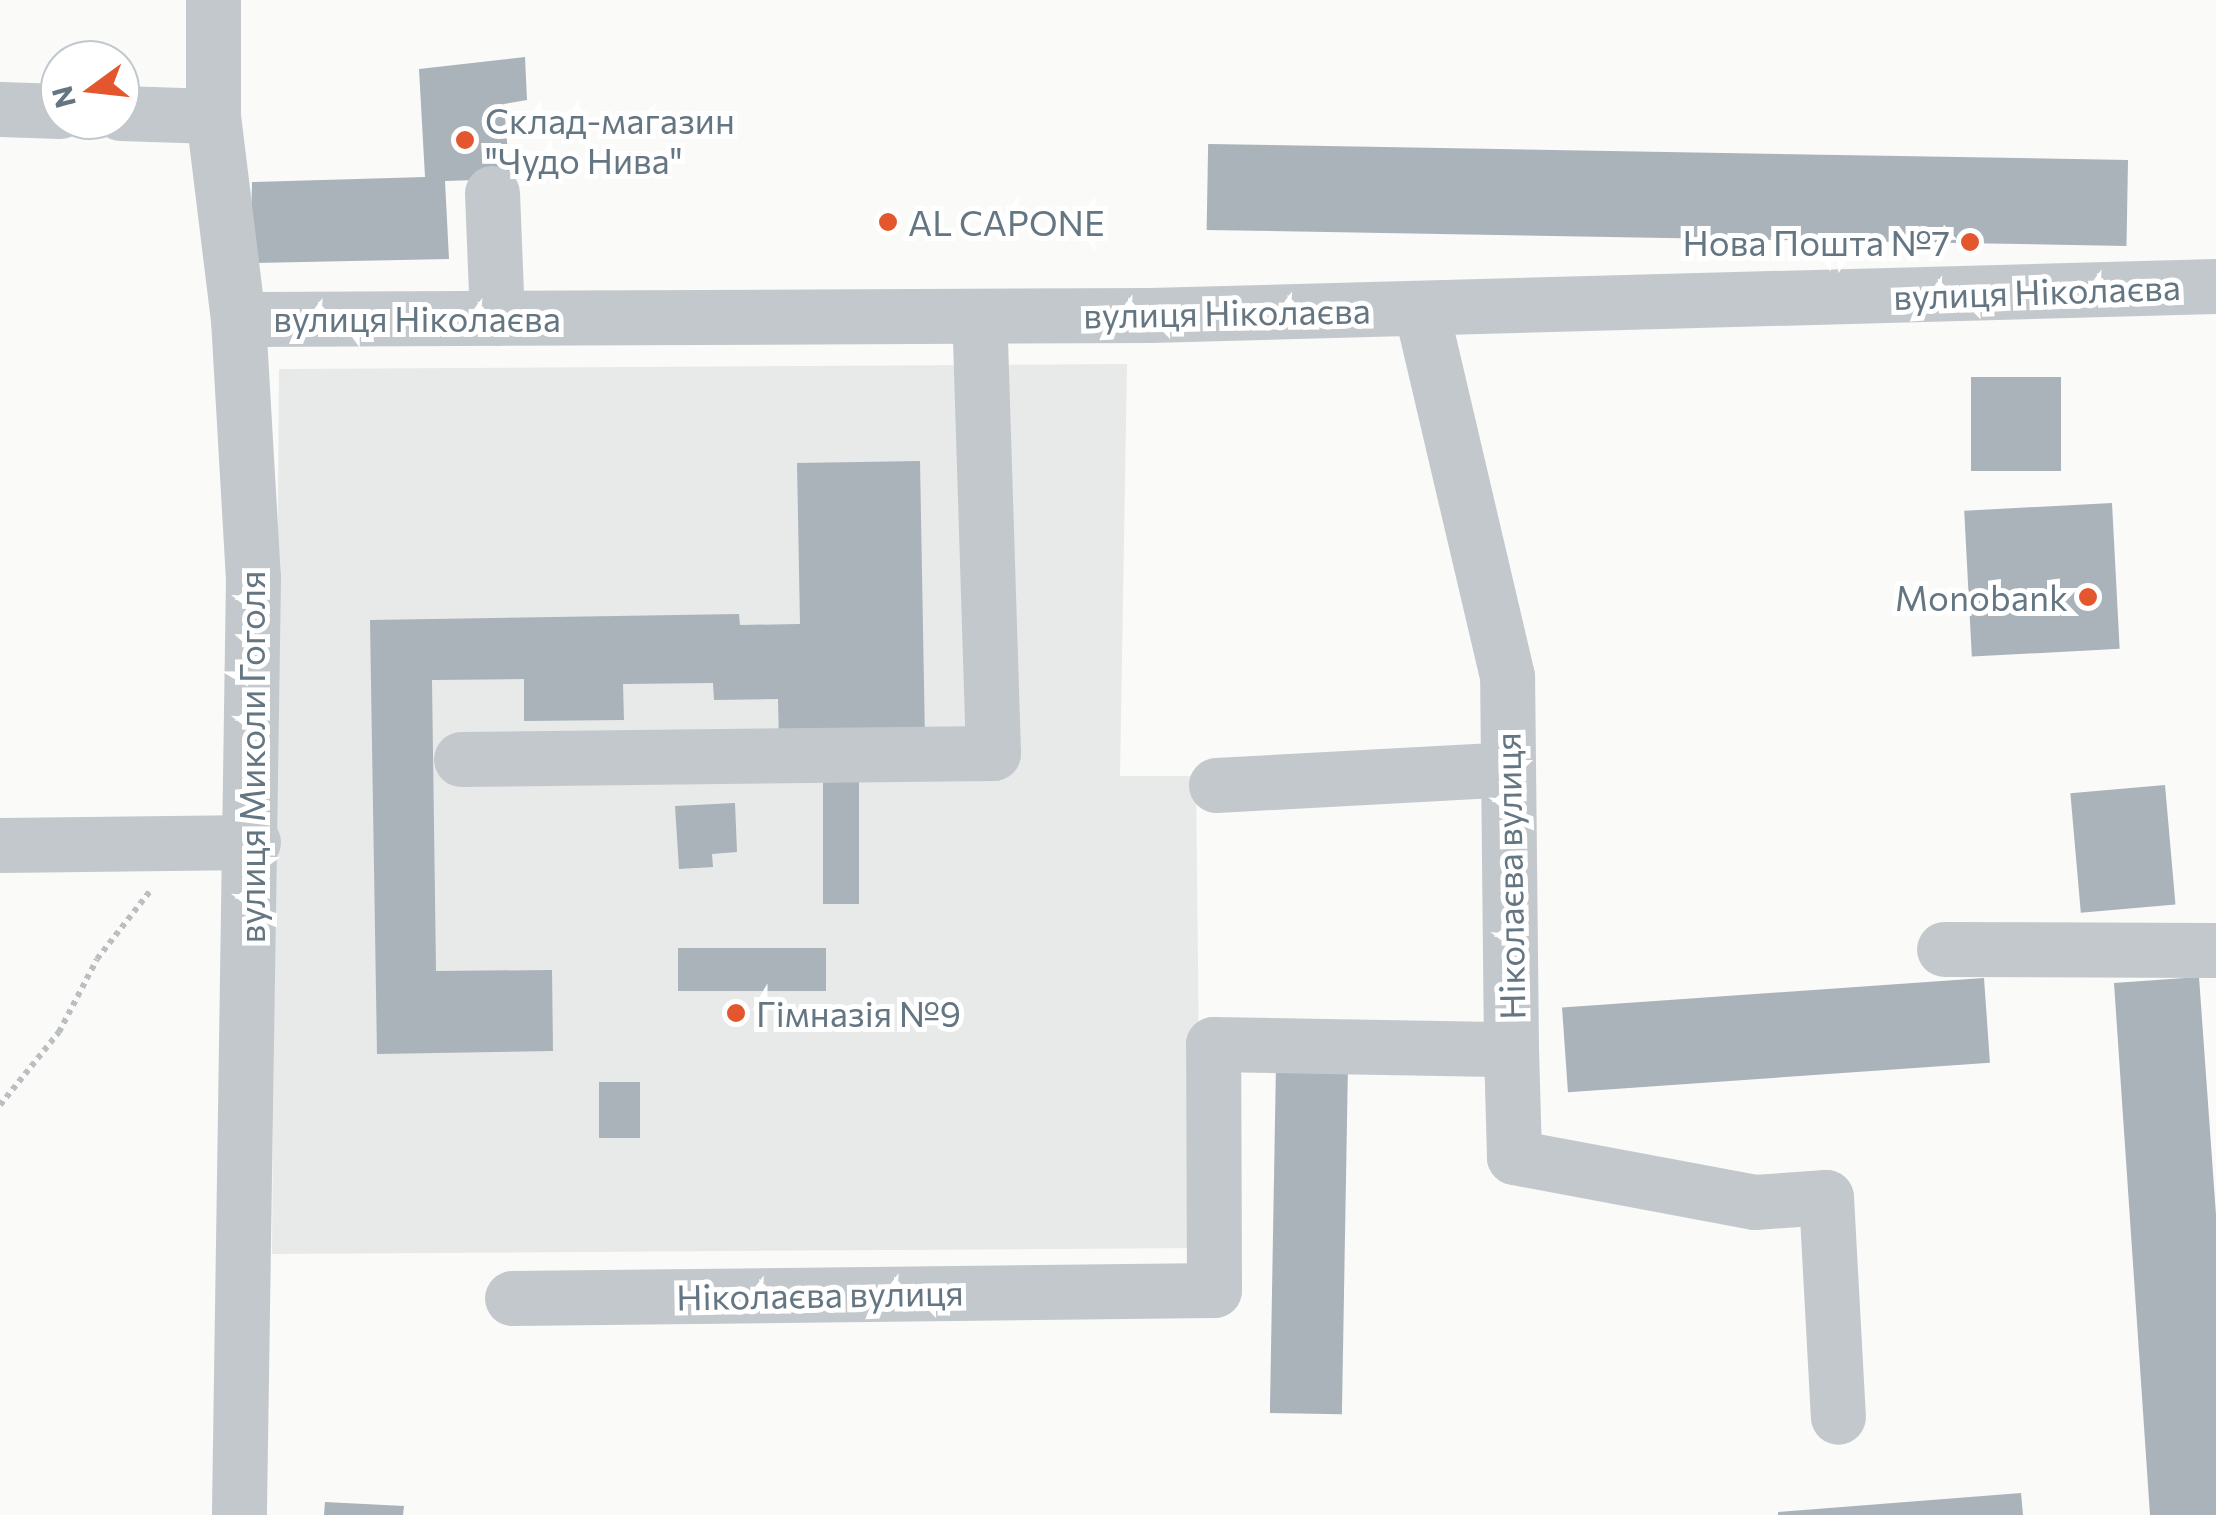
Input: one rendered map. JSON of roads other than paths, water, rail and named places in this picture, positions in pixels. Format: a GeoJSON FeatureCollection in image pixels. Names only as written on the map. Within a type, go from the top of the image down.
{"type":"FeatureCollection","features":[{"type":"Feature","properties":{"kind":"street","name":"вулиця Миколи Гоголя"},"geometry":{"type":"LineString","coordinates":[[213,0],[213,116],[238,319],[252,577],[253,842],[239,1515]]}},
{"type":"Feature","properties":{"kind":"street"},"geometry":{"type":"LineString","coordinates":[[0,110],[40,111]]}},
{"type":"Feature","properties":{"kind":"street"},"geometry":{"type":"LineString","coordinates":[[140,114],[213,116]]}},
{"type":"Feature","properties":{"kind":"street"},"geometry":{"type":"LineString","coordinates":[[492,193],[496,318]]}},
{"type":"Feature","properties":{"kind":"street","name":"вулиця Ніколаєва"},"geometry":{"type":"LineString","coordinates":[[238,319],[979,316],[2216,286]]}},
{"type":"Feature","properties":{"kind":"street","name":"Ніколаєва вулиця"},"geometry":{"type":"LineString","coordinates":[[512,1298],[1214,1290],[1213,1044],[1510,1049],[1507,676],[1420,308]]}},
{"type":"Feature","properties":{"kind":"street"},"geometry":{"type":"LineString","coordinates":[[461,758],[992,753],[979,316]]}},
{"type":"Feature","properties":{"kind":"street"},"geometry":{"type":"LineString","coordinates":[[1216,785],[1508,769]]}},
{"type":"Feature","properties":{"kind":"street"},"geometry":{"type":"LineString","coordinates":[[0,844],[253,842]]}},
{"type":"Feature","properties":{"kind":"street"},"geometry":{"type":"LineString","coordinates":[[1944,949],[2216,950]]}},
{"type":"Feature","properties":{"kind":"street"},"geometry":{"type":"LineString","coordinates":[[1510,1049],[1514,1157],[1754,1202],[1826,1197],[1838,1417]]}},
{"type":"Feature","properties":{"kind":"place","name":"Склад-магазин \"Чудо Нива\""},"geometry":{"type":"Point","coordinates":[465,140]}},
{"type":"Feature","properties":{"kind":"place","name":"AL CAPONE"},"geometry":{"type":"Point","coordinates":[888,222]}},
{"type":"Feature","properties":{"kind":"place","name":"Нова Пошта №7"},"geometry":{"type":"Point","coordinates":[1970,242]}},
{"type":"Feature","properties":{"kind":"place","name":"Monobank"},"geometry":{"type":"Point","coordinates":[2088,597]}},
{"type":"Feature","properties":{"kind":"place","name":"Гімназія №9"},"geometry":{"type":"Point","coordinates":[736,1013]}}]}
